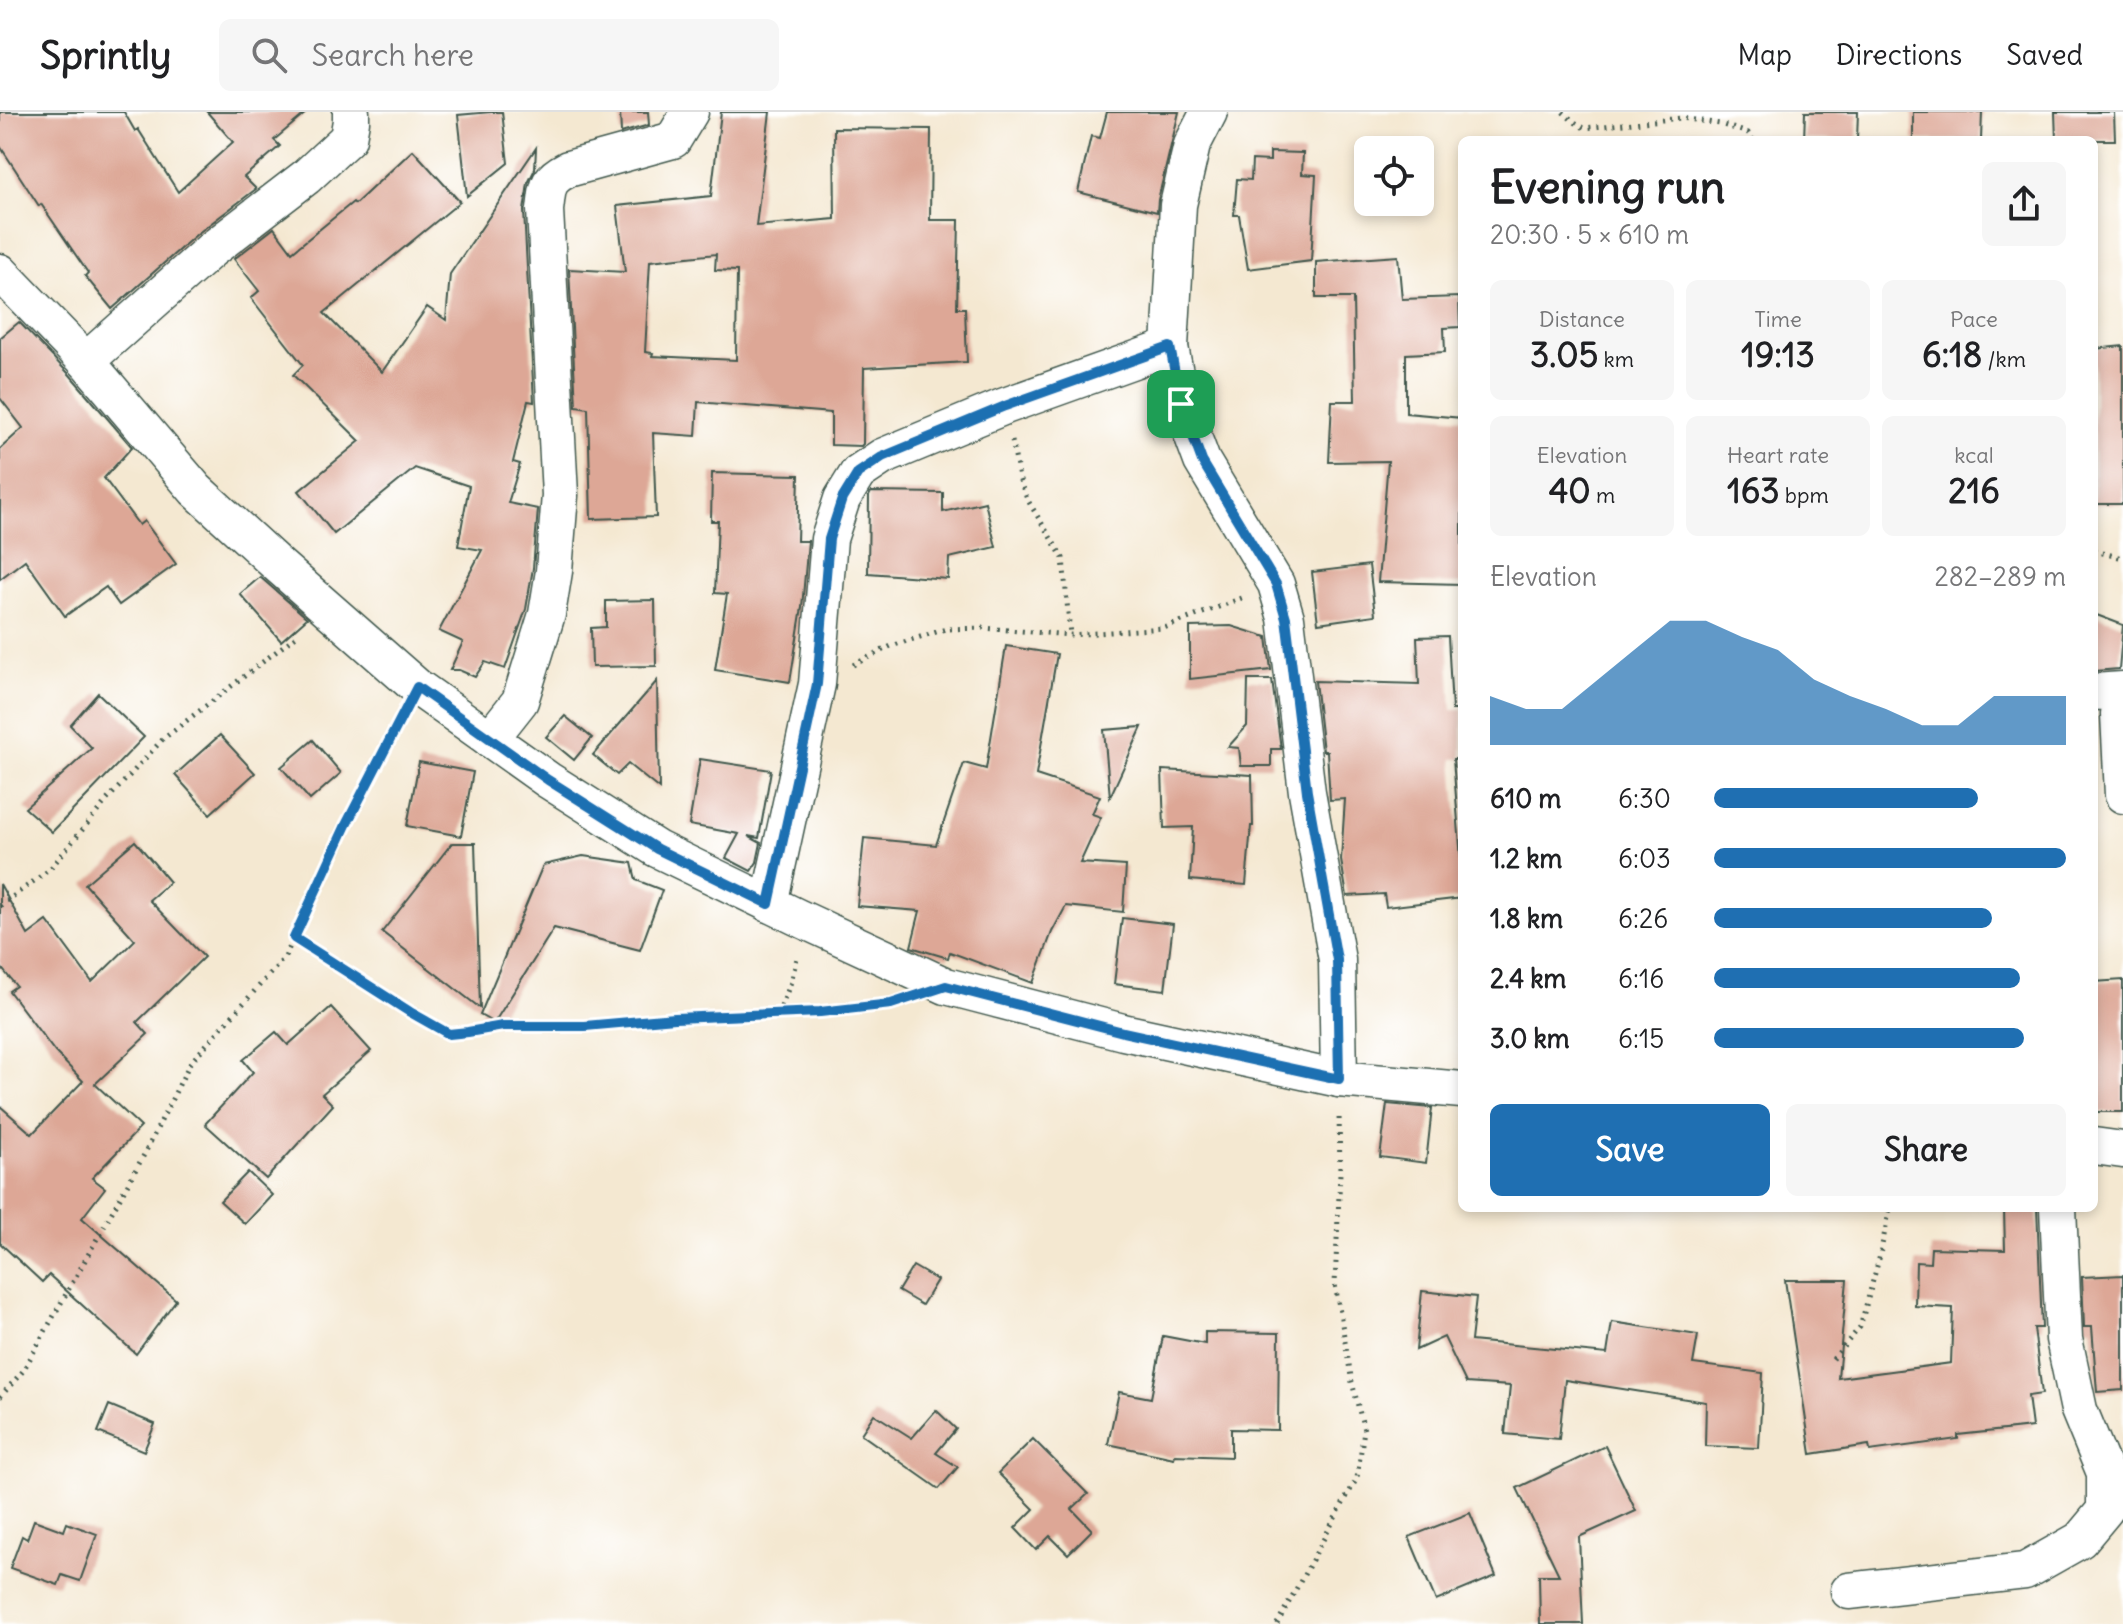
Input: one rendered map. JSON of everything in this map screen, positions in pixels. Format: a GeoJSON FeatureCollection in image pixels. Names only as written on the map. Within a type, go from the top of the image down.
{"type":"FeatureCollection","features":[{"type":"Feature","properties":{"kind":"street"},"geometry":{"type":"LineString","coordinates":[[86,361],[211,250],[306,177],[348,138],[351,112]]}},
{"type":"Feature","properties":{"kind":"street"},"geometry":{"type":"LineString","coordinates":[[490,739],[520,701],[547,614],[554,571],[560,495],[548,297],[545,210],[548,188],[555,175],[568,169],[673,140],[690,112]]}},
{"type":"Feature","properties":{"kind":"street"},"geometry":{"type":"LineString","coordinates":[[1209,112],[1192,145],[1178,205],[1170,347],[1181,404],[1202,461],[1276,584],[1286,618],[1307,792],[1337,960],[1339,1079]]}},
{"type":"Feature","properties":{"kind":"street"},"geometry":{"type":"LineString","coordinates":[[0,272],[86,361],[196,490],[329,610],[417,687],[548,780],[657,849],[946,986],[1123,1032],[1339,1079],[1458,1090]]}},
{"type":"Feature","properties":{"kind":"street"},"geometry":{"type":"LineString","coordinates":[[783,910],[817,684],[829,539],[842,499],[858,473],[882,457],[1005,406],[1170,347]]}},
{"type":"Feature","properties":{"kind":"street"},"geometry":{"type":"LineString","coordinates":[[2098,692],[2123,690],[2119,714],[2123,795]]}},
{"type":"Feature","properties":{"kind":"street"},"geometry":{"type":"LineString","coordinates":[[2098,1147],[2123,1150]]}},
{"type":"Feature","properties":{"kind":"street"},"geometry":{"type":"LineString","coordinates":[[1849,1591],[2025,1571],[2080,1540],[2105,1510],[2105,1473],[2079,1410],[2064,1339],[2058,1212]]}},
{"type":"Feature","properties":{"kind":"path"},"geometry":{"type":"LineString","coordinates":[[1563,112],[1584,128],[1682,118],[1720,124],[1750,136]]}},
{"type":"Feature","properties":{"kind":"path"},"geometry":{"type":"LineString","coordinates":[[1005,406],[1019,478],[1027,499],[1063,558],[1070,635]]}},
{"type":"Feature","properties":{"kind":"path"},"geometry":{"type":"LineString","coordinates":[[2098,552],[2123,558]]}},
{"type":"Feature","properties":{"kind":"path"},"geometry":{"type":"LineString","coordinates":[[817,684],[891,646],[946,629],[983,628],[1070,635],[1164,628],[1276,584]]}},
{"type":"Feature","properties":{"kind":"path"},"geometry":{"type":"LineString","coordinates":[[0,906],[49,870],[163,739],[329,610]]}},
{"type":"Feature","properties":{"kind":"path"},"geometry":{"type":"LineString","coordinates":[[0,1397],[23,1371],[145,1153],[190,1063],[285,957],[346,825],[417,687]]}},
{"type":"Feature","properties":{"kind":"path"},"geometry":{"type":"LineString","coordinates":[[778,1014],[796,962],[799,941],[783,910]]}},
{"type":"Feature","properties":{"kind":"path"},"geometry":{"type":"LineString","coordinates":[[294,938],[449,1034],[503,1026],[585,1026],[675,1018],[820,1012],[891,1004],[946,986]]}},
{"type":"Feature","properties":{"kind":"path"},"geometry":{"type":"LineString","coordinates":[[1277,1624],[1357,1478],[1364,1430],[1352,1382],[1335,1284],[1340,1173],[1339,1079]]}},
{"type":"Feature","properties":{"kind":"path"},"geometry":{"type":"LineString","coordinates":[[1833,1359],[1860,1327],[1889,1212]]}},
{"type":"Feature","properties":{"kind":"building"},"geometry":{"type":"Polygon","coordinates":[[[0,112],[124,112],[178,192],[233,142],[207,112],[307,112],[274,140],[280,146],[244,177],[256,189],[197,234],[112,309],[85,276],[88,273],[0,146],[0,112]]]}},
{"type":"Feature","properties":{"kind":"building"},"geometry":{"type":"Polygon","coordinates":[[[502,112],[508,163],[467,196],[458,115],[502,112]]]}},
{"type":"Feature","properties":{"kind":"building"},"geometry":{"type":"Polygon","coordinates":[[[620,112],[648,112],[649,125],[621,133],[620,112]]]}},
{"type":"Feature","properties":{"kind":"building"},"geometry":{"type":"Polygon","coordinates":[[[721,112],[770,112],[756,226],[835,219],[834,128],[931,129],[930,220],[959,220],[957,308],[965,308],[967,362],[864,368],[861,446],[831,445],[831,413],[698,402],[696,436],[653,433],[656,517],[591,519],[588,408],[576,406],[569,269],[625,272],[617,206],[711,196],[721,112]],[[716,254],[650,261],[645,352],[653,353],[652,356],[736,360],[737,271],[715,270],[716,254]]]}},
{"type":"Feature","properties":{"kind":"building"},"geometry":{"type":"Polygon","coordinates":[[[1107,112],[1179,112],[1157,212],[1078,192],[1091,136],[1100,138],[1107,112]]]}},
{"type":"Feature","properties":{"kind":"building"},"geometry":{"type":"Polygon","coordinates":[[[1805,112],[1858,112],[1857,136],[1804,136],[1805,112]]]}},
{"type":"Feature","properties":{"kind":"building"},"geometry":{"type":"Polygon","coordinates":[[[1913,112],[1982,112],[1981,136],[1913,136],[1913,112]]]}},
{"type":"Feature","properties":{"kind":"building"},"geometry":{"type":"Polygon","coordinates":[[[2055,112],[2114,112],[2115,140],[2098,140],[2098,136],[2056,136],[2055,112]]]}},
{"type":"Feature","properties":{"kind":"building"},"geometry":{"type":"Polygon","coordinates":[[[536,148],[535,169],[528,183],[524,211],[534,402],[528,401],[513,462],[520,464],[508,503],[538,509],[533,568],[526,609],[505,669],[485,662],[475,677],[459,670],[450,670],[463,642],[439,631],[482,550],[458,546],[469,486],[415,468],[334,534],[299,491],[360,441],[293,375],[303,365],[251,298],[259,291],[234,259],[274,228],[292,252],[353,202],[355,204],[413,150],[460,202],[324,313],[382,372],[427,307],[446,320],[450,274],[536,148]]]}},
{"type":"Feature","properties":{"kind":"building"},"geometry":{"type":"Polygon","coordinates":[[[1270,152],[1303,153],[1302,174],[1316,175],[1311,261],[1248,269],[1239,215],[1234,215],[1237,179],[1251,180],[1252,160],[1270,161],[1270,152]]]}},
{"type":"Feature","properties":{"kind":"building"},"geometry":{"type":"Polygon","coordinates":[[[1398,256],[1402,299],[1458,297],[1458,327],[1444,328],[1445,352],[1406,354],[1406,413],[1458,418],[1458,584],[1378,582],[1388,461],[1329,462],[1332,401],[1355,401],[1353,298],[1316,298],[1316,262],[1398,256]]]}},
{"type":"Feature","properties":{"kind":"building"},"geometry":{"type":"Polygon","coordinates":[[[19,322],[132,447],[104,478],[139,525],[144,521],[176,564],[119,605],[106,587],[65,616],[25,560],[0,579],[0,449],[23,428],[0,398],[0,338],[19,322]]]}},
{"type":"Feature","properties":{"kind":"building"},"geometry":{"type":"Polygon","coordinates":[[[2123,346],[2123,504],[2098,504],[2098,349],[2123,346]]]}},
{"type":"Feature","properties":{"kind":"building"},"geometry":{"type":"Polygon","coordinates":[[[712,473],[799,475],[797,541],[808,541],[802,607],[790,682],[715,670],[727,594],[715,593],[718,521],[711,521],[712,473]]]}},
{"type":"Feature","properties":{"kind":"building"},"geometry":{"type":"Polygon","coordinates":[[[871,492],[943,493],[943,512],[985,502],[996,547],[949,558],[948,579],[868,573],[871,492]]]}},
{"type":"Feature","properties":{"kind":"building"},"geometry":{"type":"Polygon","coordinates":[[[1369,565],[1375,615],[1318,623],[1312,572],[1369,565]]]}},
{"type":"Feature","properties":{"kind":"building"},"geometry":{"type":"Polygon","coordinates":[[[260,577],[307,618],[281,641],[240,594],[260,577]]]}},
{"type":"Feature","properties":{"kind":"building"},"geometry":{"type":"Polygon","coordinates":[[[655,600],[656,666],[592,667],[591,628],[606,627],[606,601],[655,600]]]}},
{"type":"Feature","properties":{"kind":"building"},"geometry":{"type":"Polygon","coordinates":[[[2098,616],[2123,625],[2119,669],[2098,671],[2098,616]]]}},
{"type":"Feature","properties":{"kind":"building"},"geometry":{"type":"Polygon","coordinates":[[[1231,626],[1267,637],[1271,670],[1190,679],[1190,627],[1231,626]]]}},
{"type":"Feature","properties":{"kind":"building"},"geometry":{"type":"Polygon","coordinates":[[[1448,636],[1452,710],[1458,710],[1458,759],[1453,759],[1458,822],[1458,898],[1386,907],[1384,894],[1347,896],[1341,860],[1345,799],[1330,800],[1327,751],[1323,751],[1315,681],[1419,684],[1417,637],[1448,636]]]}},
{"type":"Feature","properties":{"kind":"building"},"geometry":{"type":"Polygon","coordinates":[[[1006,646],[1057,654],[1036,775],[1100,796],[1092,814],[1101,817],[1080,863],[1126,866],[1123,912],[1066,906],[1052,932],[1033,983],[950,952],[948,958],[911,947],[920,911],[857,906],[864,838],[936,845],[964,763],[986,769],[1006,646]]]}},
{"type":"Feature","properties":{"kind":"building"},"geometry":{"type":"Polygon","coordinates":[[[1248,680],[1272,680],[1281,749],[1271,749],[1271,766],[1241,766],[1239,748],[1228,747],[1247,726],[1248,680]]]}},
{"type":"Feature","properties":{"kind":"building"},"geometry":{"type":"Polygon","coordinates":[[[657,681],[659,789],[628,764],[617,775],[593,755],[657,681]]]}},
{"type":"Feature","properties":{"kind":"building"},"geometry":{"type":"Polygon","coordinates":[[[98,693],[144,737],[52,832],[25,808],[92,748],[70,725],[98,693]]]}},
{"type":"Feature","properties":{"kind":"building"},"geometry":{"type":"Polygon","coordinates":[[[565,716],[592,738],[574,760],[546,737],[565,716]]]}},
{"type":"Feature","properties":{"kind":"building"},"geometry":{"type":"Polygon","coordinates":[[[1142,727],[1110,797],[1104,730],[1142,727]]]}},
{"type":"Feature","properties":{"kind":"building"},"geometry":{"type":"Polygon","coordinates":[[[220,735],[255,773],[210,814],[175,775],[220,735]]]}},
{"type":"Feature","properties":{"kind":"building"},"geometry":{"type":"Polygon","coordinates":[[[313,740],[341,773],[310,800],[281,767],[313,740]]]}},
{"type":"Feature","properties":{"kind":"building"},"geometry":{"type":"Polygon","coordinates":[[[700,759],[771,770],[759,838],[748,836],[761,843],[757,862],[751,871],[726,858],[739,834],[689,825],[700,759]]]}},
{"type":"Feature","properties":{"kind":"building"},"geometry":{"type":"Polygon","coordinates":[[[419,762],[473,772],[461,836],[407,826],[419,762]]]}},
{"type":"Feature","properties":{"kind":"building"},"geometry":{"type":"Polygon","coordinates":[[[1162,770],[1252,775],[1253,826],[1246,885],[1190,880],[1193,827],[1164,828],[1162,770]]]}},
{"type":"Feature","properties":{"kind":"building"},"geometry":{"type":"Polygon","coordinates":[[[135,841],[170,882],[149,900],[204,957],[137,1022],[148,1034],[95,1084],[141,1127],[92,1178],[105,1188],[82,1218],[176,1300],[136,1354],[49,1275],[42,1282],[0,1243],[0,1106],[32,1134],[83,1081],[55,1052],[9,991],[16,986],[0,966],[0,884],[28,935],[47,921],[92,982],[135,940],[85,884],[135,841]]]}},
{"type":"Feature","properties":{"kind":"building"},"geometry":{"type":"Polygon","coordinates":[[[452,843],[475,843],[480,1008],[382,932],[452,843]]]}},
{"type":"Feature","properties":{"kind":"building"},"geometry":{"type":"Polygon","coordinates":[[[583,856],[632,863],[636,880],[662,890],[640,950],[554,928],[494,1023],[480,1015],[543,865],[583,856]]]}},
{"type":"Feature","properties":{"kind":"building"},"geometry":{"type":"Polygon","coordinates":[[[1122,918],[1173,924],[1165,990],[1114,984],[1122,918]]]}},
{"type":"Feature","properties":{"kind":"building"},"geometry":{"type":"Polygon","coordinates":[[[2123,980],[2123,1112],[2098,1112],[2098,982],[2123,980]]]}},
{"type":"Feature","properties":{"kind":"building"},"geometry":{"type":"Polygon","coordinates":[[[331,1007],[371,1051],[322,1094],[333,1105],[266,1179],[205,1124],[253,1072],[243,1060],[276,1032],[288,1045],[331,1007]]]}},
{"type":"Feature","properties":{"kind":"building"},"geometry":{"type":"Polygon","coordinates":[[[1387,1104],[1432,1108],[1426,1163],[1380,1157],[1387,1104]]]}},
{"type":"Feature","properties":{"kind":"building"},"geometry":{"type":"Polygon","coordinates":[[[248,1172],[272,1195],[245,1224],[220,1201],[248,1172]]]}},
{"type":"Feature","properties":{"kind":"building"},"geometry":{"type":"Polygon","coordinates":[[[2004,1212],[2037,1212],[2042,1328],[2034,1328],[2042,1394],[2028,1396],[2032,1427],[1958,1435],[1958,1439],[1870,1451],[1869,1445],[1811,1454],[1785,1280],[1847,1280],[1838,1378],[1951,1363],[1953,1308],[1915,1306],[1916,1262],[1930,1263],[1931,1248],[2005,1250],[2004,1212]]]}},
{"type":"Feature","properties":{"kind":"building"},"geometry":{"type":"Polygon","coordinates":[[[913,1266],[937,1280],[922,1305],[898,1291],[913,1266]]]}},
{"type":"Feature","properties":{"kind":"building"},"geometry":{"type":"Polygon","coordinates":[[[2123,1275],[2123,1390],[2097,1392],[2092,1327],[2084,1327],[2082,1277],[2123,1275]]]}},
{"type":"Feature","properties":{"kind":"building"},"geometry":{"type":"Polygon","coordinates":[[[1422,1291],[1476,1297],[1471,1341],[1607,1354],[1612,1322],[1698,1335],[1693,1364],[1763,1373],[1759,1448],[1705,1446],[1706,1402],[1565,1380],[1559,1439],[1505,1434],[1510,1386],[1466,1383],[1444,1337],[1416,1350],[1422,1291]]]}},
{"type":"Feature","properties":{"kind":"building"},"geometry":{"type":"Polygon","coordinates":[[[1205,1332],[1279,1333],[1278,1430],[1231,1429],[1231,1457],[1175,1455],[1174,1458],[1108,1444],[1119,1392],[1151,1398],[1163,1336],[1205,1344],[1205,1332]]]}},
{"type":"Feature","properties":{"kind":"building"},"geometry":{"type":"Polygon","coordinates":[[[109,1405],[155,1424],[144,1451],[98,1432],[109,1405]]]}},
{"type":"Feature","properties":{"kind":"building"},"geometry":{"type":"Polygon","coordinates":[[[936,1410],[956,1429],[936,1453],[958,1467],[939,1489],[861,1434],[874,1414],[912,1438],[936,1410]]]}},
{"type":"Feature","properties":{"kind":"building"},"geometry":{"type":"Polygon","coordinates":[[[1033,1439],[1088,1494],[1072,1509],[1092,1530],[1068,1554],[1050,1536],[1036,1550],[1015,1528],[1034,1509],[998,1473],[1033,1439]]]}},
{"type":"Feature","properties":{"kind":"building"},"geometry":{"type":"Polygon","coordinates":[[[1605,1446],[1636,1511],[1579,1537],[1583,1624],[1540,1624],[1539,1575],[1559,1575],[1517,1488],[1605,1446]]]}},
{"type":"Feature","properties":{"kind":"building"},"geometry":{"type":"Polygon","coordinates":[[[1470,1513],[1496,1576],[1436,1601],[1409,1537],[1470,1513]]]}},
{"type":"Feature","properties":{"kind":"building"},"geometry":{"type":"Polygon","coordinates":[[[34,1520],[64,1531],[67,1523],[97,1534],[80,1581],[62,1575],[58,1585],[10,1568],[22,1536],[27,1539],[34,1520]]]}},
{"type":"Feature","properties":{"kind":"route"},"geometry":{"type":"LineString","coordinates":[[1170,347],[1181,404],[1202,461],[1276,584],[1286,618],[1307,792],[1337,960],[1339,1079],[1123,1032],[946,986],[891,1004],[820,1012],[675,1018],[585,1026],[503,1026],[449,1034],[294,938],[346,825],[417,687],[548,780],[657,849],[769,904],[817,684],[829,539],[842,499],[858,473],[882,457],[1005,406],[1170,347]]}}]}
